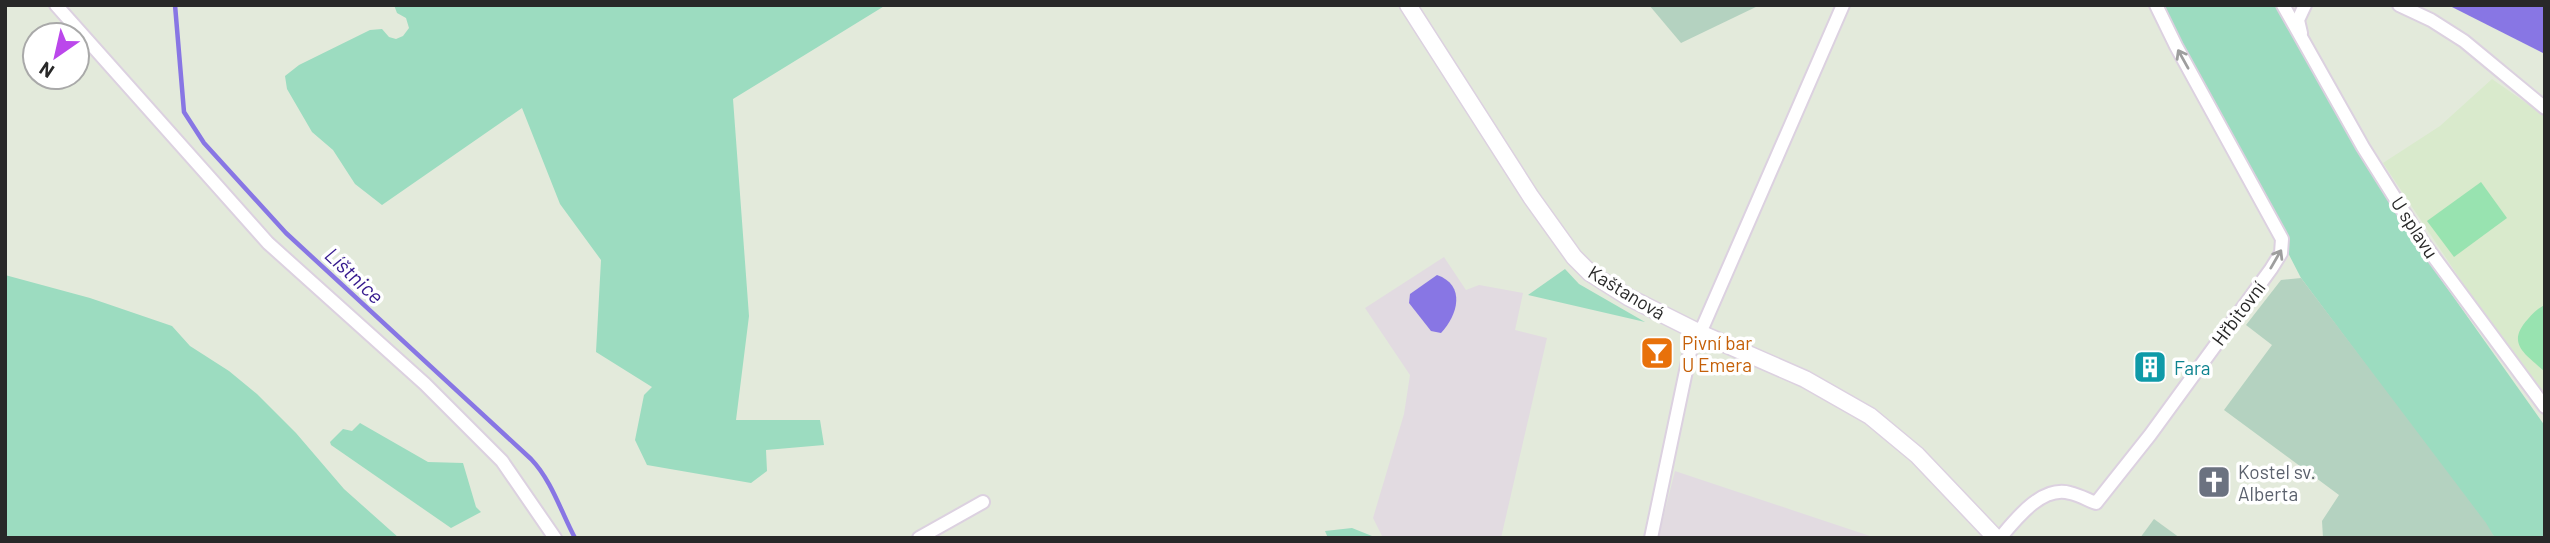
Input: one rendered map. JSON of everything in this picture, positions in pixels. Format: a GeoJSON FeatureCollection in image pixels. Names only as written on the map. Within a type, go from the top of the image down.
{"type":"FeatureCollection","features":[{"type":"Feature","properties":{"kind":"street"},"geometry":{"type":"LineString","coordinates":[[56,5],[268,243],[425,384],[502,461],[555,538]]}},
{"type":"Feature","properties":{"kind":"street","name":"Kaštanová"},"geometry":{"type":"LineString","coordinates":[[1408,5],[1531,197],[1574,257],[1606,284],[1700,333],[1805,379],[1870,416],[1894,433],[1925,462],[1998,538]]}},
{"type":"Feature","properties":{"kind":"street"},"geometry":{"type":"LineString","coordinates":[[1651,538],[1690,347],[1700,333],[1843,5]]}},
{"type":"Feature","properties":{"kind":"street","name":"Hřbitovní"},"geometry":{"type":"LineString","coordinates":[[1998,538],[2038,500],[2052,493],[2069,492],[2096,503],[2150,435],[2278,258],[2283,247],[2282,239],[2156,5]]}},
{"type":"Feature","properties":{"kind":"street","name":"U splavu"},"geometry":{"type":"LineString","coordinates":[[2283,5],[2363,147],[2422,241],[2545,407]]}},
{"type":"Feature","properties":{"kind":"street"},"geometry":{"type":"LineString","coordinates":[[2301,37],[2298,20],[2305,5]]}},
{"type":"Feature","properties":{"kind":"street"},"geometry":{"type":"LineString","coordinates":[[2399,5],[2431,20],[2464,41],[2545,108]]}},
{"type":"Feature","properties":{"kind":"street"},"geometry":{"type":"LineString","coordinates":[[919,538],[983,502]]}},
{"type":"Feature","properties":{"kind":"shaded area"},"geometry":{"type":"Polygon","coordinates":[[[394,5],[886,5],[733,99],[749,316],[736,420],[820,420],[824,445],[766,450],[767,471],[751,483],[647,465],[635,440],[644,395],[652,387],[596,352],[601,260],[560,204],[522,108],[382,205],[355,184],[333,150],[312,132],[287,89],[285,76],[299,65],[370,30],[382,29],[389,37],[396,39],[403,36],[409,28],[406,18],[397,13],[394,5]]]}},
{"type":"Feature","properties":{"kind":"shaded area"},"geometry":{"type":"Polygon","coordinates":[[[1649,5],[1760,5],[1681,43],[1649,5]]]}},
{"type":"Feature","properties":{"kind":"shaded area"},"geometry":{"type":"Polygon","coordinates":[[[2160,5],[2275,5],[2413,240],[2545,426],[2545,538],[2495,538],[2301,278],[2160,5]]]}},
{"type":"Feature","properties":{"kind":"shaded area"},"geometry":{"type":"Polygon","coordinates":[[[2448,5],[2545,5],[2545,54],[2448,5]]]}},
{"type":"Feature","properties":{"kind":"shaded area"},"geometry":{"type":"Polygon","coordinates":[[[2492,79],[2545,116],[2545,398],[2470,294],[2383,163],[2440,126],[2492,79]]]}},
{"type":"Feature","properties":{"kind":"shaded area"},"geometry":{"type":"Polygon","coordinates":[[[1444,257],[1466,290],[1479,285],[1523,293],[1515,330],[1547,338],[1501,538],[1383,538],[1373,518],[1404,414],[1410,375],[1365,308],[1444,257]]]}},
{"type":"Feature","properties":{"kind":"shaded area"},"geometry":{"type":"Polygon","coordinates":[[[1565,269],[1579,284],[1645,322],[1528,295],[1565,269]]]}},
{"type":"Feature","properties":{"kind":"shaded area"},"geometry":{"type":"Polygon","coordinates":[[[5,275],[90,298],[172,326],[190,346],[229,371],[257,394],[296,433],[344,489],[399,538],[5,538],[5,275]]]}},
{"type":"Feature","properties":{"kind":"shaded area"},"geometry":{"type":"Polygon","coordinates":[[[1437,275],[1452,286],[1456,301],[1452,318],[1441,333],[1431,331],[1409,303],[1410,294],[1437,275]]]}},
{"type":"Feature","properties":{"kind":"shaded area"},"geometry":{"type":"Polygon","coordinates":[[[2301,278],[2495,538],[2323,538],[2322,521],[2339,495],[2224,410],[2272,345],[2246,325],[2281,280],[2301,278]]]}},
{"type":"Feature","properties":{"kind":"shaded area"},"geometry":{"type":"Polygon","coordinates":[[[360,423],[428,462],[463,463],[476,507],[481,512],[451,528],[331,445],[330,442],[343,429],[352,431],[360,423]]]}},
{"type":"Feature","properties":{"kind":"shaded area"},"geometry":{"type":"Polygon","coordinates":[[[1675,471],[1876,538],[1658,538],[1675,471]]]}},
{"type":"Feature","properties":{"kind":"shaded area"},"geometry":{"type":"Polygon","coordinates":[[[2154,519],[2180,538],[2140,538],[2154,519]]]}},
{"type":"Feature","properties":{"kind":"shaded area"},"geometry":{"type":"Polygon","coordinates":[[[1352,528],[1377,538],[1328,538],[1325,531],[1352,528]]]}},
{"type":"Feature","properties":{"kind":"green space"},"geometry":{"type":"Polygon","coordinates":[[[2481,182],[2507,218],[2454,257],[2427,221],[2481,182]]]}},
{"type":"Feature","properties":{"kind":"green space"},"geometry":{"type":"Polygon","coordinates":[[[2545,305],[2545,372],[2525,354],[2518,342],[2518,335],[2534,313],[2545,305]]]}},
{"type":"Feature","properties":{"kind":"waterway","name":"Líštnice"},"geometry":{"type":"LineString","coordinates":[[175,5],[184,112],[204,143],[286,233],[531,459],[550,487],[575,538]]}},
{"type":"Feature","properties":{"kind":"place","name":"Pivní bar U Emera"},"geometry":{"type":"Point","coordinates":[1657,353]}},
{"type":"Feature","properties":{"kind":"place","name":"Fara"},"geometry":{"type":"Point","coordinates":[2150,367]}},
{"type":"Feature","properties":{"kind":"place","name":"Kostel sv. Alberta"},"geometry":{"type":"Point","coordinates":[2214,482]}}]}
